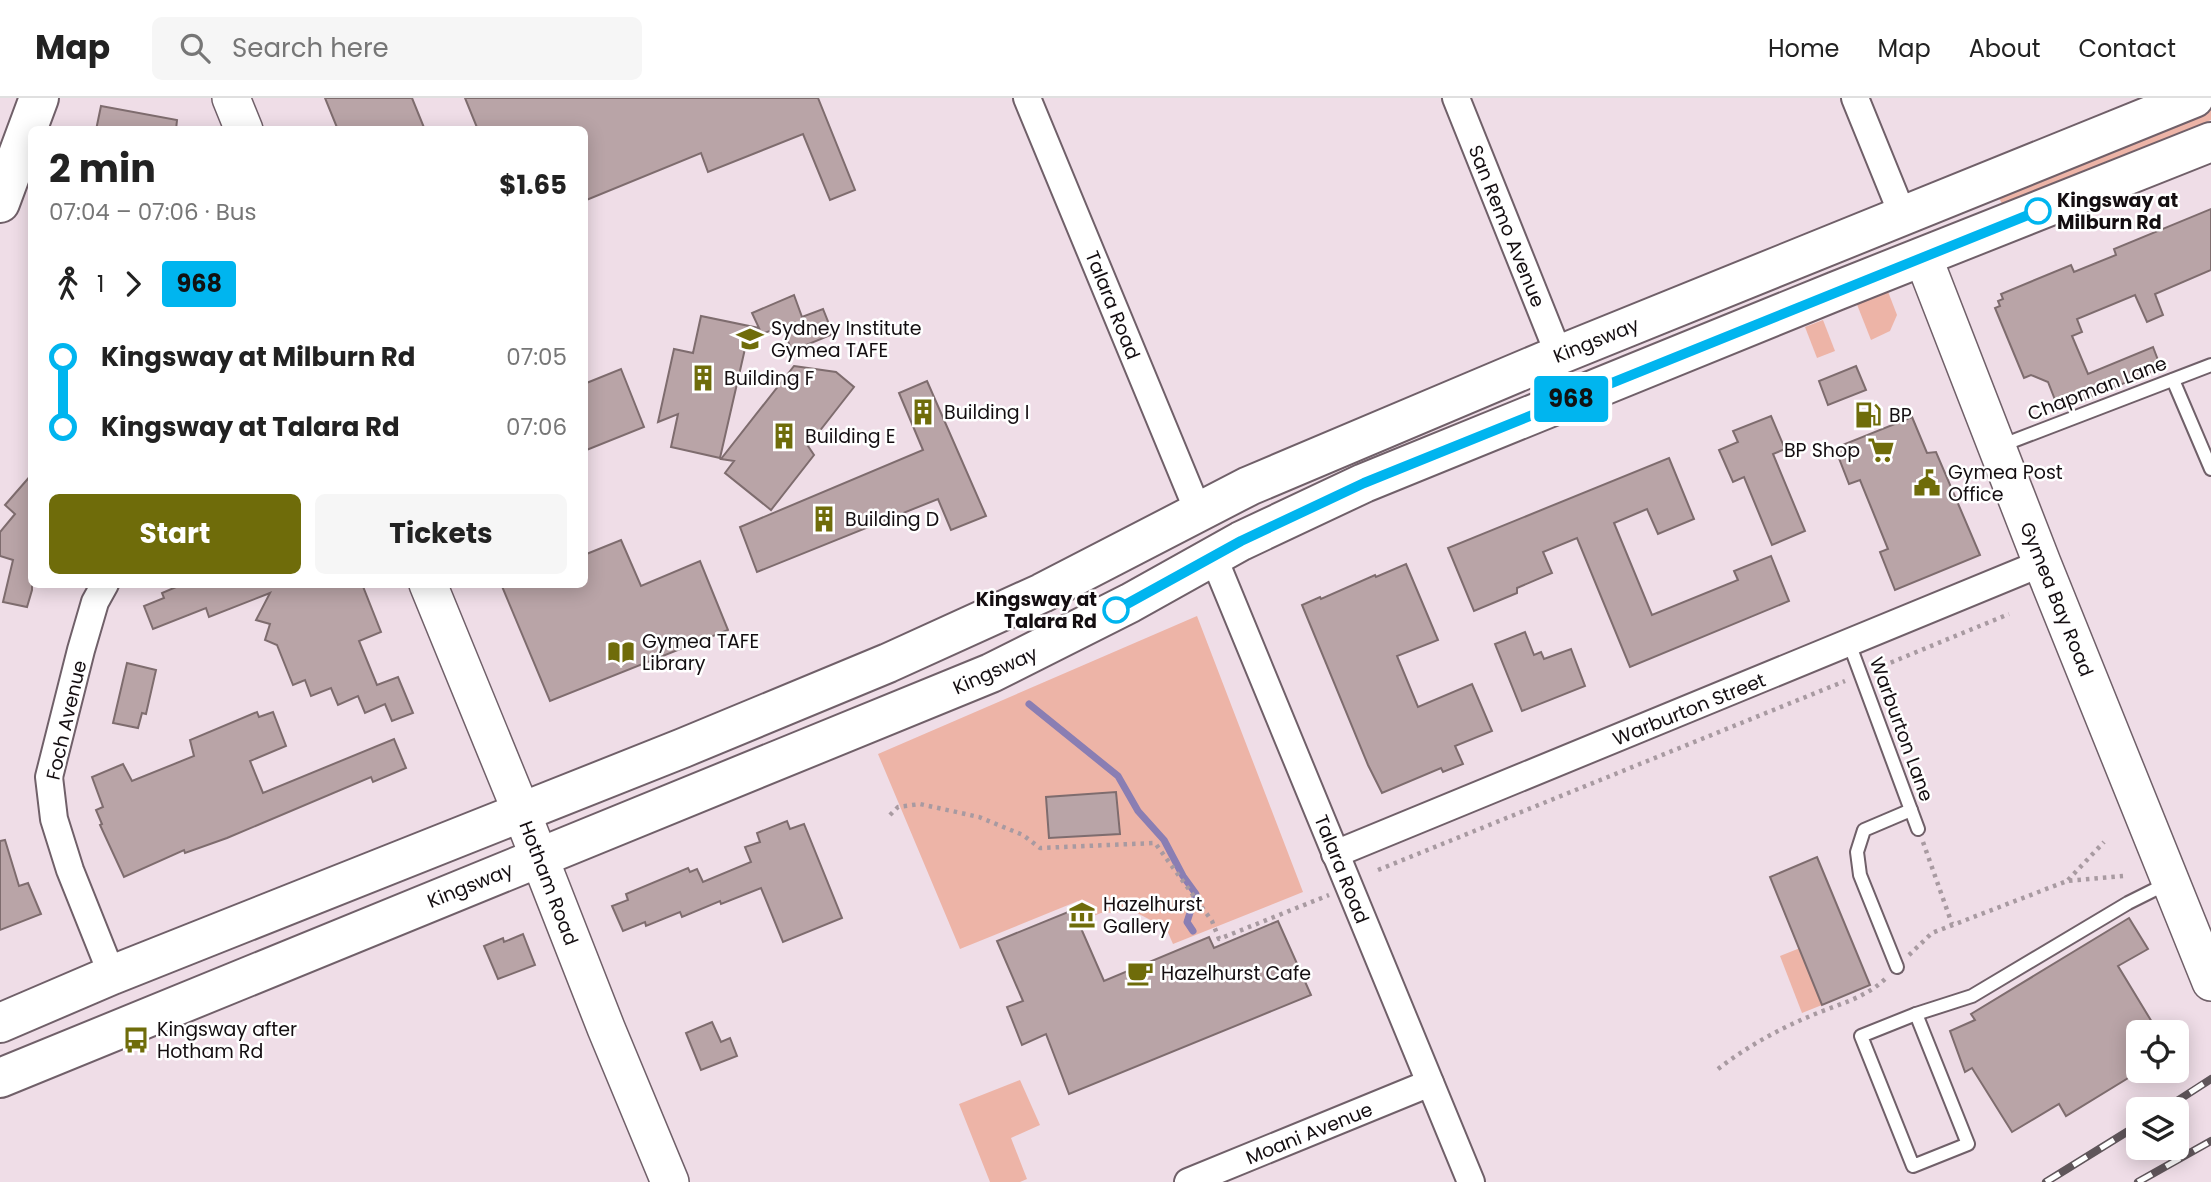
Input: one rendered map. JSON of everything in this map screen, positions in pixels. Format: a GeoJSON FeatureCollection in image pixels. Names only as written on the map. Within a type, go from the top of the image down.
{"type":"FeatureCollection","features":[{"type":"Feature","properties":{"kind":"main road"},"geometry":{"type":"LineString","coordinates":[[7,165],[39,98]]}},
{"type":"Feature","properties":{"kind":"main road","name":"Kingsway"},"geometry":{"type":"LineString","coordinates":[[0,1023],[113,975],[683,748],[971,627],[1249,486],[1559,355],[2194,98]]}},
{"type":"Feature","properties":{"kind":"main road","name":"Kingsway"},"geometry":{"type":"LineString","coordinates":[[0,1078],[991,673],[1118,609],[1279,522],[1364,483],[2211,142]]}},
{"type":"Feature","properties":{"kind":"main road","name":"Gymea Bay Road"},"geometry":{"type":"LineString","coordinates":[[1903,216],[1923,257]]}},
{"type":"Feature","properties":{"kind":"street"},"geometry":{"type":"LineString","coordinates":[[232,98],[242,126]]}},
{"type":"Feature","properties":{"kind":"street","name":"Talara Road"},"geometry":{"type":"LineString","coordinates":[[1027,98],[1198,511]]}},
{"type":"Feature","properties":{"kind":"street","name":"San Remo Avenue"},"geometry":{"type":"LineString","coordinates":[[1456,98],[1559,355]]}},
{"type":"Feature","properties":{"kind":"street"},"geometry":{"type":"LineString","coordinates":[[1855,98],[1903,216]]}},
{"type":"Feature","properties":{"kind":"street","name":"Gymea Bay Road"},"geometry":{"type":"LineString","coordinates":[[1923,257],[1962,353],[1996,448],[2210,978]]}},
{"type":"Feature","properties":{"kind":"street","name":"Talara Road"},"geometry":{"type":"LineString","coordinates":[[1213,556],[1471,1182]]}},
{"type":"Feature","properties":{"kind":"street","name":"Warburton Street"},"geometry":{"type":"LineString","coordinates":[[1335,854],[2042,563]]}},
{"type":"Feature","properties":{"kind":"street","name":"Foch Avenue"},"geometry":{"type":"LineString","coordinates":[[103,588],[95,603],[81,650],[49,777],[54,818],[70,870],[113,975]]}},
{"type":"Feature","properties":{"kind":"street","name":"Hotham Road"},"geometry":{"type":"LineString","coordinates":[[430,588],[669,1182]]}},
{"type":"Feature","properties":{"kind":"street","name":"Moani Avenue"},"geometry":{"type":"LineString","coordinates":[[1188,1182],[1430,1083]]}},
{"type":"Feature","properties":{"kind":"lane","name":"Chapman Lane"},"geometry":{"type":"LineString","coordinates":[[1996,448],[2211,365]]}},
{"type":"Feature","properties":{"kind":"lane"},"geometry":{"type":"LineString","coordinates":[[2173,380],[2211,469]]}},
{"type":"Feature","properties":{"kind":"lane","name":"Warburton Lane"},"geometry":{"type":"LineString","coordinates":[[1849,643],[1918,829]]}},
{"type":"Feature","properties":{"kind":"lane"},"geometry":{"type":"LineString","coordinates":[[1897,967],[1860,875],[1857,852],[1864,830],[1911,810]]}},
{"type":"Feature","properties":{"kind":"lane"},"geometry":{"type":"LineString","coordinates":[[1916,1014],[1968,1144],[1913,1166],[1861,1036],[1916,1014],[1972,996],[2128,903],[2171,881]]}},
{"type":"Feature","properties":{"kind":"path","name":"Warburton Street"},"geometry":{"type":"LineString","coordinates":[[1378,870],[2009,614]]}},
{"type":"Feature","properties":{"kind":"path"},"geometry":{"type":"LineString","coordinates":[[890,816],[898,807],[920,804],[979,817],[1024,835],[1040,848],[1155,843],[1206,911],[1219,939],[1349,886]]}},
{"type":"Feature","properties":{"kind":"path"},"geometry":{"type":"LineString","coordinates":[[1918,829],[1952,924]]}},
{"type":"Feature","properties":{"kind":"path"},"geometry":{"type":"LineString","coordinates":[[2067,881],[2104,842]]}},
{"type":"Feature","properties":{"kind":"path"},"geometry":{"type":"LineString","coordinates":[[1718,1069],[1736,1056],[1806,1018],[1873,991],[1932,933],[2067,881],[2123,876]]}},
{"type":"Feature","properties":{"kind":"shaded area"},"geometry":{"type":"Polygon","coordinates":[[[2211,106],[2211,120],[2003,205],[1997,195],[2211,106]]]}},
{"type":"Feature","properties":{"kind":"shaded area"},"geometry":{"type":"Polygon","coordinates":[[[1887,289],[1897,315],[1890,331],[1871,340],[1856,302],[1887,289]]]}},
{"type":"Feature","properties":{"kind":"shaded area"},"geometry":{"type":"Polygon","coordinates":[[[1823,320],[1835,351],[1817,358],[1805,327],[1823,320]]]}},
{"type":"Feature","properties":{"kind":"shaded area"},"geometry":{"type":"Polygon","coordinates":[[[1197,616],[1303,892],[1173,944],[1166,928],[1135,912],[1101,913],[1086,919],[1078,901],[960,949],[878,754],[1197,616]]]}},
{"type":"Feature","properties":{"kind":"shaded area"},"geometry":{"type":"Polygon","coordinates":[[[1800,948],[1822,1005],[1802,1013],[1780,956],[1800,948]]]}},
{"type":"Feature","properties":{"kind":"shaded area"},"geometry":{"type":"Polygon","coordinates":[[[1020,1080],[1040,1125],[1011,1138],[1027,1179],[1020,1182],[990,1182],[959,1104],[1020,1080]]]}},
{"type":"Feature","properties":{"kind":"building"},"geometry":{"type":"Polygon","coordinates":[[[325,98],[412,98],[423,126],[336,126],[325,98]]]}},
{"type":"Feature","properties":{"kind":"building"},"geometry":{"type":"Polygon","coordinates":[[[465,98],[818,98],[855,190],[830,200],[803,134],[708,172],[701,153],[588,199],[588,126],[476,126],[465,98]]]}},
{"type":"Feature","properties":{"kind":"building"},"geometry":{"type":"Polygon","coordinates":[[[101,106],[177,120],[176,126],[97,126],[101,106]]]}},
{"type":"Feature","properties":{"kind":"building"},"geometry":{"type":"Polygon","coordinates":[[[2211,209],[2211,270],[2155,294],[2163,315],[2147,322],[2135,295],[2077,319],[2082,332],[2072,336],[2088,374],[2153,347],[2161,368],[2059,410],[2048,382],[2031,375],[2024,378],[1995,308],[2000,306],[1998,301],[2003,299],[2001,294],[2071,265],[2074,272],[2116,255],[2114,249],[2211,209]]]}},
{"type":"Feature","properties":{"kind":"building","name":"Building F"},"geometry":{"type":"Polygon","coordinates":[[[794,295],[802,317],[823,309],[833,334],[792,351],[782,326],[747,340],[720,458],[671,447],[678,414],[658,422],[674,349],[693,353],[701,316],[759,328],[752,313],[794,295]]]}},
{"type":"Feature","properties":{"kind":"building","name":"Building E"},"geometry":{"type":"Polygon","coordinates":[[[794,366],[836,372],[854,387],[808,446],[814,455],[771,510],[725,473],[734,461],[721,459],[794,366]]]}},
{"type":"Feature","properties":{"kind":"building"},"geometry":{"type":"Polygon","coordinates":[[[1856,366],[1866,390],[1828,405],[1819,381],[1856,366]]]}},
{"type":"Feature","properties":{"kind":"building"},"geometry":{"type":"Polygon","coordinates":[[[621,369],[644,427],[588,449],[588,382],[621,369]]]}},
{"type":"Feature","properties":{"kind":"building"},"geometry":{"type":"Polygon","coordinates":[[[927,381],[986,516],[951,530],[938,499],[757,572],[740,527],[923,450],[899,393],[927,381]]]}},
{"type":"Feature","properties":{"kind":"building"},"geometry":{"type":"Polygon","coordinates":[[[1771,416],[1785,449],[1773,454],[1805,531],[1772,545],[1744,477],[1733,482],[1719,450],[1738,442],[1733,431],[1771,416]]]}},
{"type":"Feature","properties":{"kind":"building"},"geometry":{"type":"Polygon","coordinates":[[[1912,417],[1927,453],[1936,452],[1980,555],[1895,590],[1880,552],[1888,549],[1860,480],[1849,484],[1835,448],[1912,417]]]}},
{"type":"Feature","properties":{"kind":"building"},"geometry":{"type":"Polygon","coordinates":[[[1669,458],[1694,519],[1658,534],[1647,509],[1614,523],[1652,615],[1738,580],[1734,571],[1771,556],[1789,601],[1630,667],[1577,538],[1543,552],[1552,573],[1517,588],[1517,593],[1474,611],[1448,548],[1669,458]]]}},
{"type":"Feature","properties":{"kind":"building"},"geometry":{"type":"Polygon","coordinates":[[[28,479],[28,588],[32,590],[27,607],[3,602],[13,560],[0,556],[0,532],[15,514],[5,505],[28,479]]]}},
{"type":"Feature","properties":{"kind":"building"},"geometry":{"type":"Polygon","coordinates":[[[621,540],[641,586],[700,561],[728,630],[550,701],[503,588],[588,588],[588,553],[621,540]]]}},
{"type":"Feature","properties":{"kind":"building"},"geometry":{"type":"Polygon","coordinates":[[[1406,564],[1438,640],[1397,656],[1418,707],[1472,684],[1492,731],[1455,746],[1463,764],[1443,772],[1441,768],[1382,793],[1302,605],[1406,564]]]}},
{"type":"Feature","properties":{"kind":"building"},"geometry":{"type":"Polygon","coordinates":[[[174,588],[364,588],[381,632],[359,641],[377,685],[398,677],[413,713],[392,721],[385,704],[365,713],[358,696],[338,705],[331,688],[311,696],[305,680],[293,685],[277,645],[265,640],[270,624],[256,620],[270,593],[209,617],[206,608],[153,629],[144,606],[164,598],[162,593],[174,588]]]}},
{"type":"Feature","properties":{"kind":"building"},"geometry":{"type":"Polygon","coordinates":[[[1525,632],[1534,655],[1541,652],[1544,659],[1571,649],[1585,686],[1522,711],[1495,644],[1525,632]]]}},
{"type":"Feature","properties":{"kind":"building"},"geometry":{"type":"Polygon","coordinates":[[[127,663],[156,670],[146,714],[142,713],[138,728],[113,723],[127,663]]]}},
{"type":"Feature","properties":{"kind":"building"},"geometry":{"type":"Polygon","coordinates":[[[257,712],[259,717],[273,712],[286,746],[250,761],[263,793],[394,739],[406,768],[373,782],[371,777],[227,838],[185,853],[184,850],[124,877],[100,825],[102,824],[96,810],[103,807],[92,777],[123,764],[132,781],[194,756],[190,740],[257,712]]]}},
{"type":"Feature","properties":{"kind":"building"},"geometry":{"type":"Polygon","coordinates":[[[1116,792],[1120,834],[1049,838],[1046,797],[1116,792]]]}},
{"type":"Feature","properties":{"kind":"building"},"geometry":{"type":"Polygon","coordinates":[[[787,821],[790,829],[804,824],[842,918],[783,942],[761,888],[682,917],[680,912],[646,926],[645,922],[623,931],[612,906],[628,900],[626,894],[688,868],[690,872],[697,869],[703,882],[751,862],[745,847],[760,842],[757,833],[787,821]]]}},
{"type":"Feature","properties":{"kind":"building"},"geometry":{"type":"Polygon","coordinates":[[[5,840],[19,886],[28,883],[41,914],[0,930],[0,841],[5,840]]]}},
{"type":"Feature","properties":{"kind":"building"},"geometry":{"type":"Polygon","coordinates":[[[1817,857],[1870,985],[1822,1005],[1770,877],[1817,857]]]}},
{"type":"Feature","properties":{"kind":"building"},"geometry":{"type":"Polygon","coordinates":[[[1073,910],[1104,981],[1209,937],[1214,948],[1278,921],[1311,995],[1069,1094],[1046,1034],[1022,1045],[1007,1007],[1023,1001],[997,941],[1073,910]]]}},
{"type":"Feature","properties":{"kind":"building"},"geometry":{"type":"Polygon","coordinates":[[[2129,918],[2148,949],[2118,966],[2151,1020],[2126,1020],[2126,1079],[2066,1116],[2059,1104],[2012,1132],[1972,1068],[1965,1072],[1950,1031],[1975,1020],[1971,1014],[2129,918]]]}},
{"type":"Feature","properties":{"kind":"building"},"geometry":{"type":"Polygon","coordinates":[[[523,934],[535,965],[498,979],[484,946],[523,934]]]}},
{"type":"Feature","properties":{"kind":"building"},"geometry":{"type":"Polygon","coordinates":[[[712,1022],[721,1042],[730,1038],[737,1056],[701,1070],[686,1033],[712,1022]]]}},
{"type":"Feature","properties":{"kind":"waterway"},"geometry":{"type":"LineString","coordinates":[[1029,704],[1118,776],[1138,811],[1164,840],[1196,894],[1187,922],[1193,931]]}},
{"type":"Feature","properties":{"kind":"railway"},"geometry":{"type":"LineString","coordinates":[[2183,1097],[2211,1079]]}},
{"type":"Feature","properties":{"kind":"railway"},"geometry":{"type":"LineString","coordinates":[[2046,1182],[2126,1132]]}},
{"type":"Feature","properties":{"kind":"railway"},"geometry":{"type":"LineString","coordinates":[[2138,1182],[2211,1141]]}},
{"type":"Feature","properties":{"kind":"bus line","name":"968"},"geometry":{"type":"LineString","coordinates":[[1116,610],[1241,541],[1364,483],[2038,211]]}},
{"type":"Feature","properties":{"kind":"place","name":"Kingsway at Milburn Rd"},"geometry":{"type":"Point","coordinates":[2038,211]}},
{"type":"Feature","properties":{"kind":"place","name":"Sydney Institute Gymea TAFE"},"geometry":{"type":"Point","coordinates":[750,339]}},
{"type":"Feature","properties":{"kind":"place","name":"Building F"},"geometry":{"type":"Point","coordinates":[703,378]}},
{"type":"Feature","properties":{"kind":"place","name":"Building I"},"geometry":{"type":"Point","coordinates":[923,412]}},
{"type":"Feature","properties":{"kind":"place","name":"BP"},"geometry":{"type":"Point","coordinates":[1868,415]}},
{"type":"Feature","properties":{"kind":"place","name":"Building E"},"geometry":{"type":"Point","coordinates":[784,436]}},
{"type":"Feature","properties":{"kind":"place","name":"BP Shop"},"geometry":{"type":"Point","coordinates":[1881,450]}},
{"type":"Feature","properties":{"kind":"place","name":"Gymea Post Office"},"geometry":{"type":"Point","coordinates":[1927,483]}},
{"type":"Feature","properties":{"kind":"place","name":"Building D"},"geometry":{"type":"Point","coordinates":[824,519]}},
{"type":"Feature","properties":{"kind":"place","name":"Kingsway at Talara Rd"},"geometry":{"type":"Point","coordinates":[1116,610]}},
{"type":"Feature","properties":{"kind":"place","name":"Gymea TAFE Library"},"geometry":{"type":"Point","coordinates":[621,652]}},
{"type":"Feature","properties":{"kind":"place","name":"Hazelhurst Gallery"},"geometry":{"type":"Point","coordinates":[1082,915]}},
{"type":"Feature","properties":{"kind":"place","name":"Hazelhurst Cafe"},"geometry":{"type":"Point","coordinates":[1140,973]}},
{"type":"Feature","properties":{"kind":"place","name":"Kingsway after Hotham Rd"},"geometry":{"type":"Point","coordinates":[136,1040]}}]}
